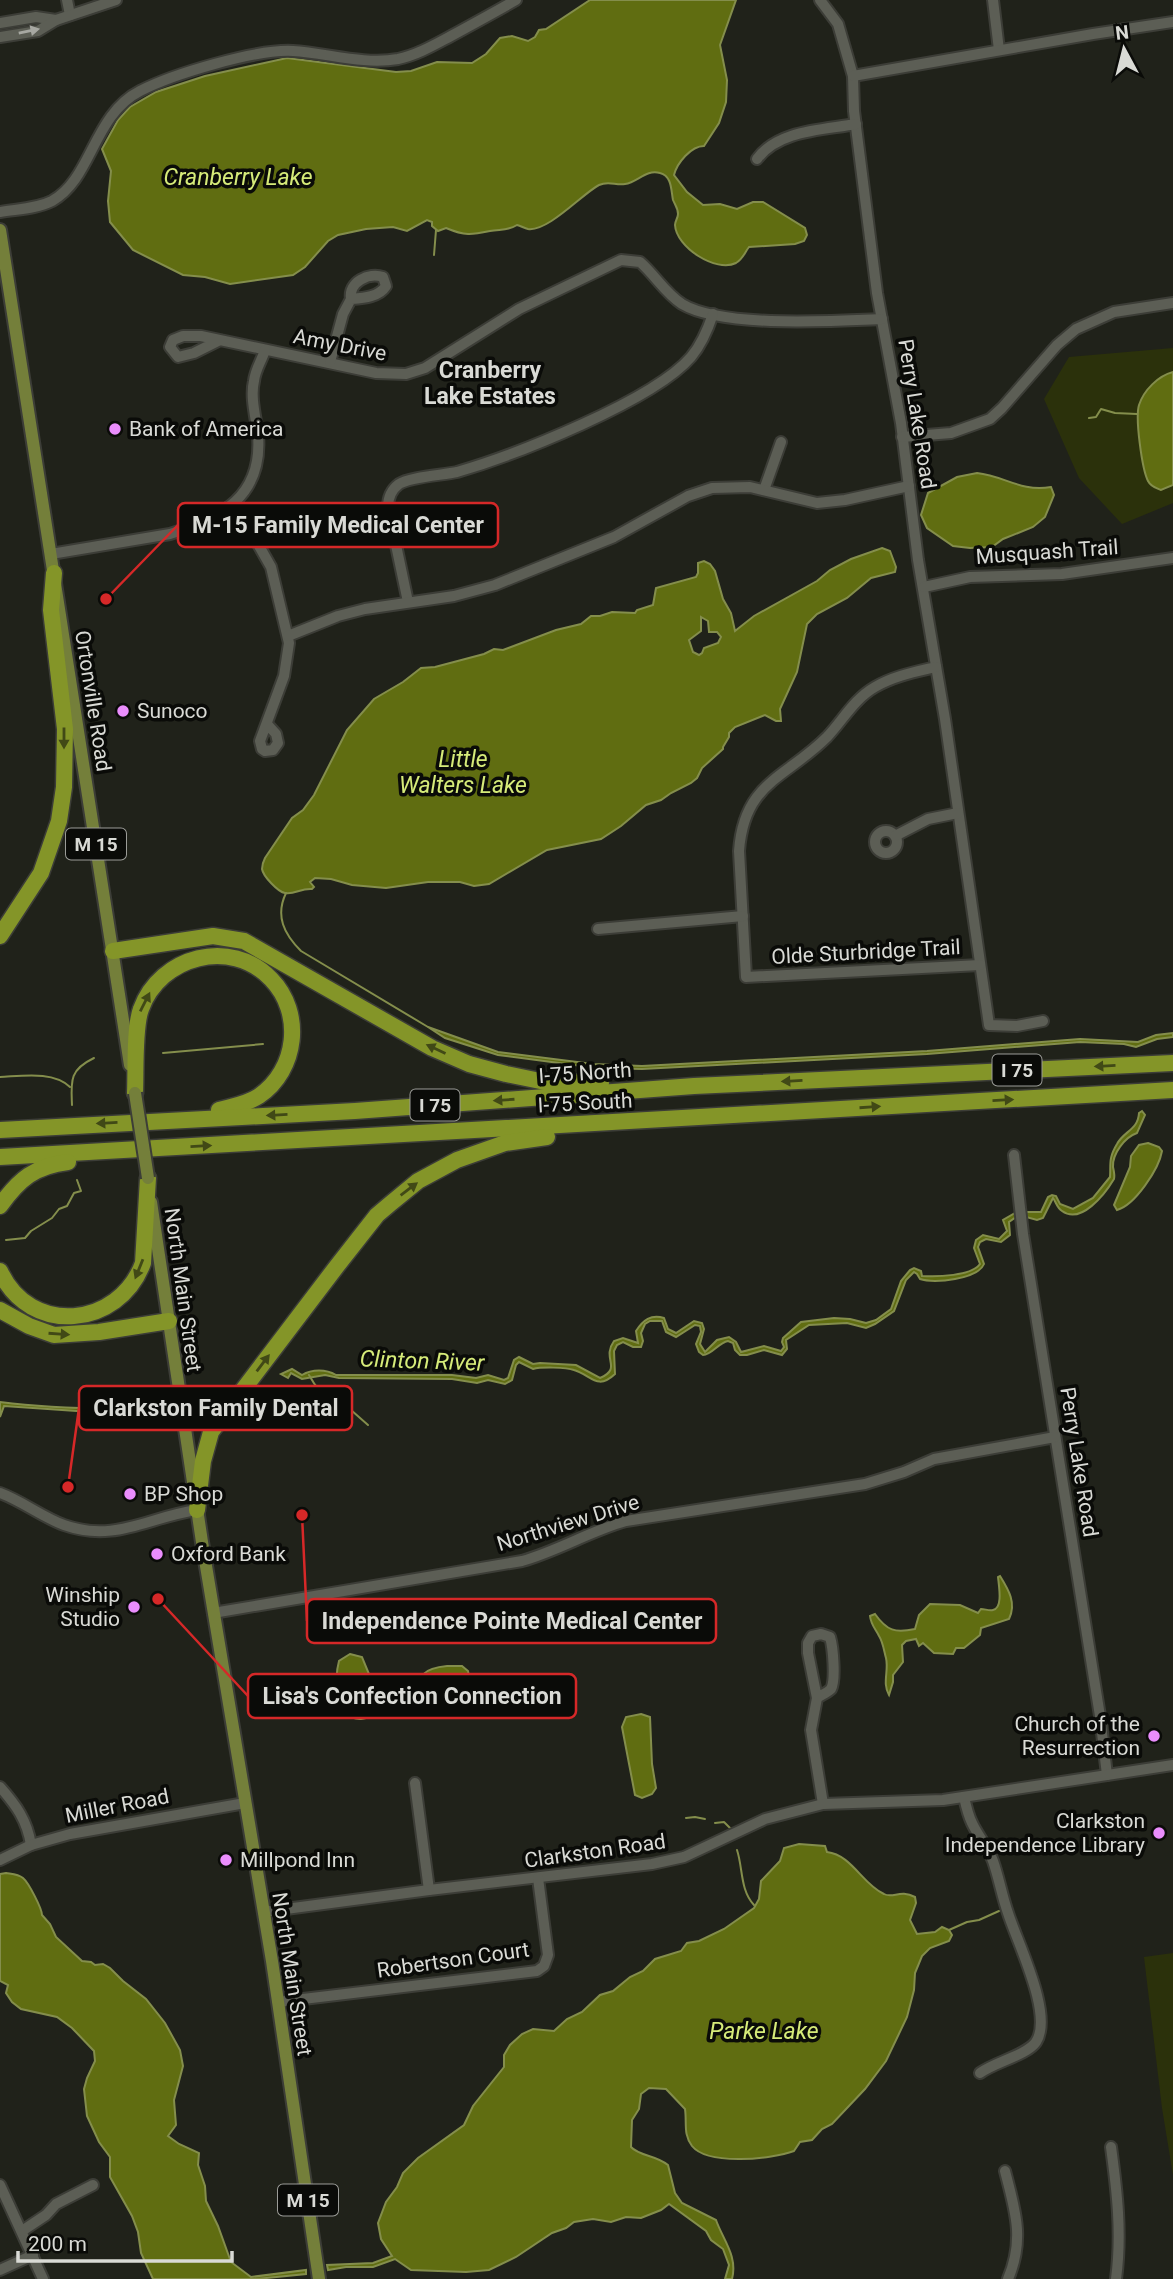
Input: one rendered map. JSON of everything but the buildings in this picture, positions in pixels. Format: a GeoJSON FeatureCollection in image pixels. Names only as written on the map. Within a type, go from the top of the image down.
{"type":"FeatureCollection","features":[{"type":"Feature","properties":{"kind":"highway"},"geometry":{"type":"LineString","coordinates":[[0,936],[41,873],[59,821],[64,788],[65,729],[51,610],[54,573]]}},
{"type":"Feature","properties":{"kind":"highway"},"geometry":{"type":"LineString","coordinates":[[113,951],[213,936],[231,938],[256,947],[432,1048],[469,1063],[545,1082],[684,1082],[694,1086]]}},
{"type":"Feature","properties":{"kind":"highway"},"geometry":{"type":"LineString","coordinates":[[135,1093],[138,1023],[141,1008],[155,984],[174,967],[195,958],[225,956],[250,964],[272,979],[287,1005],[293,1032],[291,1050],[285,1066],[269,1088],[247,1103],[175,1119]]}},
{"type":"Feature","properties":{"kind":"highway","name":"I-75 North"},"geometry":{"type":"LineString","coordinates":[[0,1130],[355,1111],[694,1086],[1173,1063]]}},
{"type":"Feature","properties":{"kind":"highway","name":"I-75 South"},"geometry":{"type":"LineString","coordinates":[[0,1157],[1173,1090]]}},
{"type":"Feature","properties":{"kind":"highway"},"geometry":{"type":"LineString","coordinates":[[197,1510],[203,1461],[211,1432],[377,1215],[404,1192],[438,1169],[505,1143],[726,1116]]}},
{"type":"Feature","properties":{"kind":"highway"},"geometry":{"type":"LineString","coordinates":[[0,1206],[22,1180],[41,1168],[51,1164],[90,1159],[124,1149]]}},
{"type":"Feature","properties":{"kind":"highway"},"geometry":{"type":"LineString","coordinates":[[0,1271],[17,1295],[32,1306],[53,1315],[80,1317],[94,1313],[119,1299],[139,1274],[143,1263],[148,1178]]}},
{"type":"Feature","properties":{"kind":"highway"},"geometry":{"type":"LineString","coordinates":[[0,1310],[29,1326],[54,1335],[99,1332],[169,1321]]}},
{"type":"Feature","properties":{"kind":"main road","name":"Ortonville Road"},"geometry":{"type":"LineString","coordinates":[[0,230],[148,1178]]}},
{"type":"Feature","properties":{"kind":"main road","name":"North Main Street"},"geometry":{"type":"LineString","coordinates":[[148,1178],[213,1613],[278,2002],[320,2279]]}},
{"type":"Feature","properties":{"kind":"street"},"geometry":{"type":"LineString","coordinates":[[67,0],[70,15]]}},
{"type":"Feature","properties":{"kind":"street"},"geometry":{"type":"LineString","coordinates":[[0,37],[38,31],[56,20],[116,0]]}},
{"type":"Feature","properties":{"kind":"street"},"geometry":{"type":"LineString","coordinates":[[0,212],[42,204],[58,197],[71,184],[108,118],[139,91],[164,80],[268,52],[291,51],[373,60],[400,59],[427,49],[516,0]]}},
{"type":"Feature","properties":{"kind":"street","name":"Perry Lake Road"},"geometry":{"type":"LineString","coordinates":[[820,0],[838,24],[853,76],[856,124],[882,319],[976,925],[989,1025],[1017,1026],[1043,1021]]}},
{"type":"Feature","properties":{"kind":"street"},"geometry":{"type":"LineString","coordinates":[[993,0],[999,50]]}},
{"type":"Feature","properties":{"kind":"street"},"geometry":{"type":"LineString","coordinates":[[0,23],[36,17],[56,20]]}},
{"type":"Feature","properties":{"kind":"street"},"geometry":{"type":"LineString","coordinates":[[853,76],[1173,22]]}},
{"type":"Feature","properties":{"kind":"street"},"geometry":{"type":"LineString","coordinates":[[757,159],[773,142],[856,124]]}},
{"type":"Feature","properties":{"kind":"street","name":"Amy Drive"},"geometry":{"type":"LineString","coordinates":[[51,554],[170,534],[203,522],[229,507],[248,487],[255,475],[258,461],[253,382],[265,350],[376,373],[406,374],[425,368],[519,309],[621,260],[640,262],[682,303],[713,314],[788,321],[882,319]]}},
{"type":"Feature","properties":{"kind":"street"},"geometry":{"type":"LineString","coordinates":[[330,362],[343,314],[351,299]]}},
{"type":"Feature","properties":{"kind":"street"},"geometry":{"type":"LineString","coordinates":[[902,437],[951,433],[990,419],[1057,345],[1076,330],[1114,312],[1173,303]]}},
{"type":"Feature","properties":{"kind":"street"},"geometry":{"type":"LineString","coordinates":[[408,602],[388,507],[390,494],[399,484],[486,462],[548,438],[658,384],[692,356],[704,338],[713,314]]}},
{"type":"Feature","properties":{"kind":"street"},"geometry":{"type":"LineString","coordinates":[[220,340],[265,350]]}},
{"type":"Feature","properties":{"kind":"street"},"geometry":{"type":"LineString","coordinates":[[764,490],[781,442]]}},
{"type":"Feature","properties":{"kind":"street"},"geometry":{"type":"LineString","coordinates":[[288,636],[338,616],[365,609],[454,596],[495,584],[614,537],[699,491],[726,486],[764,490],[801,501],[827,503],[909,486]]}},
{"type":"Feature","properties":{"kind":"street"},"geometry":{"type":"LineString","coordinates":[[229,507],[254,537],[271,567],[288,636],[288,663],[267,724]]}},
{"type":"Feature","properties":{"kind":"street","name":"Musquash Trail"},"geometry":{"type":"LineString","coordinates":[[924,587],[970,577],[1062,574],[1173,558]]}},
{"type":"Feature","properties":{"kind":"street","name":"Olde Sturbridge Trail"},"geometry":{"type":"LineString","coordinates":[[936,667],[904,675],[873,688],[850,707],[817,746],[768,782],[748,810],[740,833],[739,850],[746,977],[980,965]]}},
{"type":"Feature","properties":{"kind":"street"},"geometry":{"type":"LineString","coordinates":[[895,836],[928,819],[958,813]]}},
{"type":"Feature","properties":{"kind":"street"},"geometry":{"type":"LineString","coordinates":[[598,929],[743,916]]}},
{"type":"Feature","properties":{"kind":"street","name":"Perry Lake Road"},"geometry":{"type":"LineString","coordinates":[[1014,1155],[1023,1234],[1100,1716],[1107,1775]]}},
{"type":"Feature","properties":{"kind":"street","name":"Northview Drive"},"geometry":{"type":"LineString","coordinates":[[213,1613],[522,1561],[625,1521],[865,1484],[934,1459],[1055,1437]]}},
{"type":"Feature","properties":{"kind":"street"},"geometry":{"type":"LineString","coordinates":[[0,1493],[61,1524],[91,1532],[126,1530],[178,1513],[197,1510]]}},
{"type":"Feature","properties":{"kind":"street"},"geometry":{"type":"LineString","coordinates":[[817,1698],[830,1691],[833,1684],[833,1647],[830,1637],[821,1634],[812,1636],[808,1643],[808,1653],[817,1698],[811,1730],[823,1804]]}},
{"type":"Feature","properties":{"kind":"street","name":"Clarkston Road"},"geometry":{"type":"LineString","coordinates":[[263,1912],[677,1859],[765,1819],[823,1804],[920,1802],[1173,1765]]}},
{"type":"Feature","properties":{"kind":"street"},"geometry":{"type":"LineString","coordinates":[[415,1783],[429,1890]]}},
{"type":"Feature","properties":{"kind":"street"},"geometry":{"type":"LineString","coordinates":[[0,1787],[22,1815],[32,1845]]}},
{"type":"Feature","properties":{"kind":"street"},"geometry":{"type":"LineString","coordinates":[[964,1797],[971,1822],[992,1859],[1006,1910],[1038,1997],[1042,2017],[1041,2031],[1036,2043],[980,2073]]}},
{"type":"Feature","properties":{"kind":"street","name":"Miller Road"},"geometry":{"type":"LineString","coordinates":[[0,1860],[32,1845],[111,1826],[245,1802]]}},
{"type":"Feature","properties":{"kind":"street","name":"Robertson Court"},"geometry":{"type":"LineString","coordinates":[[278,2002],[537,1971],[544,1966],[548,1955],[538,1878]]}},
{"type":"Feature","properties":{"kind":"street"},"geometry":{"type":"LineString","coordinates":[[1111,2147],[1119,2207],[1120,2239],[1116,2279]]}},
{"type":"Feature","properties":{"kind":"street"},"geometry":{"type":"LineString","coordinates":[[1005,2171],[1019,2231],[1017,2252],[1009,2279]]}},
{"type":"Feature","properties":{"kind":"street"},"geometry":{"type":"LineString","coordinates":[[0,2185],[43,2279]]}},
{"type":"Feature","properties":{"kind":"street"},"geometry":{"type":"LineString","coordinates":[[22,2231],[46,2215],[56,2204],[93,2185]]}},
{"type":"Feature","properties":{"kind":"street"},"geometry":{"type":"LineString","coordinates":[[0,2270],[33,2255]]}},
{"type":"Feature","properties":{"kind":"shaded area"},"geometry":{"type":"Polygon","coordinates":[[[1173,348],[1173,372],[1156,380],[1145,393],[1137,414],[1145,471],[1165,490],[1173,485],[1173,503],[1122,524],[1079,478],[1044,399],[1069,357],[1173,348]]]}},
{"type":"Feature","properties":{"kind":"shaded area"},"geometry":{"type":"Polygon","coordinates":[[[1173,1953],[1173,2175],[1144,1957],[1173,1953]]]}},
{"type":"Feature","properties":{"kind":"water","name":"Cranberry Lake"},"geometry":{"type":"Polygon","coordinates":[[[590,0],[736,0],[720,45],[727,80],[726,102],[719,123],[704,146],[685,156],[674,175],[687,192],[703,205],[720,204],[737,209],[753,202],[763,202],[805,228],[807,235],[804,241],[749,247],[736,263],[728,265],[708,261],[682,242],[675,225],[678,212],[670,184],[667,177],[655,172],[625,184],[599,185],[555,219],[536,228],[528,229],[517,225],[507,229],[468,234],[446,228],[438,231],[432,226],[432,222],[427,220],[407,231],[393,227],[366,229],[338,235],[328,241],[305,267],[293,275],[230,284],[205,277],[183,275],[133,250],[110,222],[108,201],[111,171],[102,149],[118,120],[130,107],[156,92],[205,76],[287,58],[396,72],[411,71],[437,62],[472,63],[486,54],[500,38],[512,36],[528,41],[535,37],[539,30],[546,29],[590,0]]]}},
{"type":"Feature","properties":{"kind":"water"},"geometry":{"type":"Polygon","coordinates":[[[1173,372],[1173,485],[1161,490],[1151,485],[1146,475],[1138,412],[1141,399],[1148,389],[1157,380],[1173,372]]]}},
{"type":"Feature","properties":{"kind":"water"},"geometry":{"type":"Polygon","coordinates":[[[977,473],[1021,486],[1051,487],[1054,495],[1045,517],[1033,527],[1003,539],[992,547],[953,546],[927,528],[921,515],[928,493],[957,477],[977,473]]]}},
{"type":"Feature","properties":{"kind":"water","name":"Little Walters Lake"},"geometry":{"type":"Polygon","coordinates":[[[882,548],[890,551],[896,567],[895,572],[871,578],[847,598],[817,614],[807,624],[797,672],[780,709],[781,721],[765,715],[735,727],[729,733],[723,749],[702,768],[697,778],[661,800],[646,805],[601,839],[547,850],[489,884],[474,886],[460,882],[428,882],[386,888],[315,878],[310,882],[314,887],[312,889],[288,893],[275,887],[263,872],[265,858],[292,818],[303,810],[314,795],[347,730],[374,699],[421,668],[435,667],[494,649],[503,650],[556,630],[581,624],[591,616],[612,612],[635,613],[653,605],[656,588],[696,577],[698,563],[704,561],[715,571],[735,631],[754,616],[851,559],[882,548]],[[701,617],[701,631],[689,640],[693,652],[699,655],[704,648],[718,643],[721,637],[717,632],[709,632],[708,621],[701,617]]]}},
{"type":"Feature","properties":{"kind":"water"},"geometry":{"type":"Polygon","coordinates":[[[428,1027],[498,1052],[593,1064],[642,1066],[927,1051],[1080,1039],[1138,1042],[1156,1035],[1173,1033],[1173,1037],[1157,1039],[1136,1047],[1080,1042],[927,1054],[642,1069],[597,1068],[498,1055],[445,1038],[428,1027]]]}},
{"type":"Feature","properties":{"kind":"water"},"geometry":{"type":"Polygon","coordinates":[[[1142,1111],[1145,1115],[1137,1133],[1124,1142],[1117,1152],[1113,1162],[1114,1179],[1092,1206],[1077,1214],[1069,1214],[1060,1210],[1053,1198],[1043,1218],[1037,1220],[1026,1217],[1025,1212],[1041,1212],[1048,1197],[1052,1195],[1056,1196],[1060,1204],[1073,1209],[1093,1198],[1110,1177],[1114,1149],[1136,1123],[1142,1111]]]}},
{"type":"Feature","properties":{"kind":"water"},"geometry":{"type":"Polygon","coordinates":[[[1148,1143],[1162,1151],[1156,1167],[1138,1194],[1117,1210],[1114,1205],[1130,1167],[1131,1156],[1139,1145],[1148,1143]]]}},
{"type":"Feature","properties":{"kind":"water"},"geometry":{"type":"Polygon","coordinates":[[[1015,1213],[1016,1217],[1009,1222],[1010,1235],[1001,1242],[986,1239],[980,1242],[978,1247],[984,1264],[980,1269],[965,1277],[935,1281],[920,1279],[914,1272],[906,1280],[894,1311],[875,1324],[866,1328],[847,1323],[809,1325],[786,1340],[787,1349],[782,1355],[764,1350],[740,1355],[733,1343],[728,1341],[703,1355],[696,1344],[701,1332],[700,1326],[695,1325],[676,1337],[666,1332],[662,1321],[650,1321],[645,1324],[641,1333],[641,1347],[633,1347],[623,1342],[617,1345],[614,1351],[615,1374],[599,1382],[570,1369],[533,1369],[519,1362],[512,1380],[505,1384],[488,1380],[477,1383],[452,1379],[339,1378],[325,1375],[302,1379],[291,1373],[288,1378],[281,1374],[292,1369],[302,1375],[319,1371],[336,1375],[452,1375],[476,1378],[488,1375],[504,1380],[508,1378],[514,1360],[519,1357],[533,1364],[576,1365],[600,1378],[610,1371],[610,1353],[614,1341],[623,1338],[638,1343],[636,1331],[651,1317],[664,1318],[668,1329],[676,1333],[694,1321],[702,1323],[704,1329],[700,1344],[705,1352],[717,1340],[729,1337],[736,1342],[741,1352],[764,1346],[781,1351],[784,1347],[783,1338],[801,1322],[834,1318],[866,1323],[876,1320],[891,1309],[901,1281],[914,1268],[921,1271],[922,1276],[928,1276],[953,1275],[976,1268],[980,1264],[974,1248],[976,1240],[983,1235],[999,1239],[1007,1231],[1003,1220],[1015,1213]]]}},
{"type":"Feature","properties":{"kind":"water"},"geometry":{"type":"Polygon","coordinates":[[[0,1402],[86,1408],[164,1405],[165,1409],[91,1412],[4,1406],[0,1417],[0,1402]]]}},
{"type":"Feature","properties":{"kind":"water"},"geometry":{"type":"Polygon","coordinates":[[[1000,1576],[1012,1602],[1009,1619],[981,1628],[980,1635],[964,1648],[956,1648],[953,1654],[934,1653],[923,1643],[919,1646],[916,1639],[906,1641],[902,1645],[903,1662],[893,1675],[889,1695],[882,1641],[870,1616],[875,1614],[888,1627],[902,1631],[915,1629],[919,1615],[930,1604],[960,1605],[978,1613],[981,1609],[993,1610],[999,1601],[1000,1576]]]}},
{"type":"Feature","properties":{"kind":"water"},"geometry":{"type":"Polygon","coordinates":[[[350,1654],[362,1657],[371,1679],[405,1682],[409,1694],[406,1705],[383,1709],[364,1719],[352,1718],[345,1713],[338,1697],[337,1678],[339,1661],[350,1654]]]}},
{"type":"Feature","properties":{"kind":"water"},"geometry":{"type":"Polygon","coordinates":[[[447,1666],[462,1666],[468,1671],[470,1682],[466,1687],[440,1700],[420,1698],[419,1684],[423,1674],[447,1666]]]}},
{"type":"Feature","properties":{"kind":"water"},"geometry":{"type":"Polygon","coordinates":[[[641,1714],[650,1717],[656,1788],[652,1794],[642,1798],[635,1795],[622,1727],[626,1717],[641,1714]]]}},
{"type":"Feature","properties":{"kind":"water","name":"Parke Lake"},"geometry":{"type":"Polygon","coordinates":[[[799,1844],[825,1846],[827,1852],[843,1858],[869,1884],[884,1894],[915,1897],[916,1903],[910,1920],[917,1934],[935,1932],[942,1927],[952,1935],[949,1941],[930,1948],[922,1956],[915,1973],[907,2017],[886,2061],[865,2089],[832,2124],[822,2129],[812,2140],[800,2142],[794,2151],[741,2159],[700,2152],[692,2146],[687,2137],[685,2109],[666,2089],[649,2088],[641,2094],[639,2109],[632,2120],[631,2147],[668,2165],[675,2193],[682,2203],[716,2220],[731,2255],[732,2279],[725,2279],[729,2265],[723,2249],[711,2240],[706,2231],[669,2204],[641,2218],[626,2217],[611,2222],[593,2219],[574,2222],[489,2270],[411,2270],[395,2259],[373,2267],[328,2270],[327,2265],[373,2263],[392,2256],[381,2239],[378,2223],[386,2202],[403,2173],[418,2158],[464,2125],[473,2106],[504,2067],[504,2055],[510,2045],[522,2034],[533,2029],[554,2031],[567,2019],[582,2012],[600,1995],[613,1991],[630,1977],[643,1971],[655,1959],[681,1951],[687,1943],[699,1941],[724,1929],[754,1908],[759,1899],[761,1881],[780,1861],[784,1848],[799,1844]]]}},
{"type":"Feature","properties":{"kind":"water"},"geometry":{"type":"Polygon","coordinates":[[[6,1873],[26,1881],[56,1937],[82,1961],[95,1965],[103,1964],[110,1968],[146,1999],[165,2023],[180,2050],[183,2066],[174,2100],[176,2125],[168,2136],[199,2153],[198,2165],[205,2186],[206,2201],[231,2262],[251,2277],[306,2270],[306,2274],[257,2279],[153,2279],[141,2253],[132,2216],[110,2177],[110,2157],[99,2142],[87,2116],[84,2089],[95,2061],[94,2051],[57,2017],[21,2009],[6,1993],[8,1985],[0,1981],[0,1874],[6,1873]]]}},
{"type":"Feature","properties":{"kind":"waterway"},"geometry":{"type":"LineString","coordinates":[[434,255],[436,230]]}},
{"type":"Feature","properties":{"kind":"waterway"},"geometry":{"type":"LineString","coordinates":[[1089,418],[1096,417],[1101,409],[1137,414]]}},
{"type":"Feature","properties":{"kind":"waterway"},"geometry":{"type":"LineString","coordinates":[[286,893],[281,917],[290,938],[301,951],[428,1027]]}},
{"type":"Feature","properties":{"kind":"waterway"},"geometry":{"type":"LineString","coordinates":[[163,1053],[263,1044]]}},
{"type":"Feature","properties":{"kind":"waterway"},"geometry":{"type":"LineString","coordinates":[[72,1105],[73,1077],[80,1067],[94,1058]]}},
{"type":"Feature","properties":{"kind":"waterway"},"geometry":{"type":"LineString","coordinates":[[0,1077],[46,1077],[70,1087]]}},
{"type":"Feature","properties":{"kind":"waterway"},"geometry":{"type":"LineString","coordinates":[[6,1240],[25,1238],[52,1218],[59,1209],[67,1206],[74,1193],[81,1191],[77,1180]]}},
{"type":"Feature","properties":{"kind":"waterway"},"geometry":{"type":"LineString","coordinates":[[309,1375],[319,1390],[332,1402],[339,1396],[344,1396],[351,1410],[368,1425]]}},
{"type":"Feature","properties":{"kind":"waterway"},"geometry":{"type":"LineString","coordinates":[[686,1818],[705,1819]]}},
{"type":"Feature","properties":{"kind":"waterway"},"geometry":{"type":"LineString","coordinates":[[715,1823],[724,1822],[730,1828]]}},
{"type":"Feature","properties":{"kind":"waterway"},"geometry":{"type":"LineString","coordinates":[[737,1850],[746,1893],[754,1905]]}},
{"type":"Feature","properties":{"kind":"waterway"},"geometry":{"type":"LineString","coordinates":[[949,1930],[999,1911]]}},
{"type":"Feature","properties":{"kind":"place","name":"Bank of America"},"geometry":{"type":"Point","coordinates":[115,429]}},
{"type":"Feature","properties":{"kind":"place","name":"M-15 Family Medical Center"},"geometry":{"type":"Point","coordinates":[106,599]}},
{"type":"Feature","properties":{"kind":"place","name":"Sunoco"},"geometry":{"type":"Point","coordinates":[123,711]}},
{"type":"Feature","properties":{"kind":"place","name":"Clarkston Family Dental"},"geometry":{"type":"Point","coordinates":[68,1487]}},
{"type":"Feature","properties":{"kind":"place","name":"BP Shop"},"geometry":{"type":"Point","coordinates":[130,1494]}},
{"type":"Feature","properties":{"kind":"place","name":"Independence Pointe Medical Center"},"geometry":{"type":"Point","coordinates":[302,1515]}},
{"type":"Feature","properties":{"kind":"place","name":"Oxford Bank"},"geometry":{"type":"Point","coordinates":[157,1554]}},
{"type":"Feature","properties":{"kind":"place","name":"Lisa's Confection Connection"},"geometry":{"type":"Point","coordinates":[158,1599]}},
{"type":"Feature","properties":{"kind":"place","name":"Winship Studio"},"geometry":{"type":"Point","coordinates":[134,1607]}},
{"type":"Feature","properties":{"kind":"place","name":"Church of the Resurrection"},"geometry":{"type":"Point","coordinates":[1154,1736]}},
{"type":"Feature","properties":{"kind":"place","name":"Clarkston Independence Library"},"geometry":{"type":"Point","coordinates":[1159,1833]}},
{"type":"Feature","properties":{"kind":"place","name":"Millpond Inn"},"geometry":{"type":"Point","coordinates":[226,1860]}},
{"type":"Feature","properties":{"kind":"district","name":"Cranberry Lake Estates"},"geometry":{"type":"Point","coordinates":[490,383]}},
{"type":"Feature","properties":{"kind":"water label","name":"Clinton River"},"geometry":{"type":"Point","coordinates":[422,1361]}}]}
